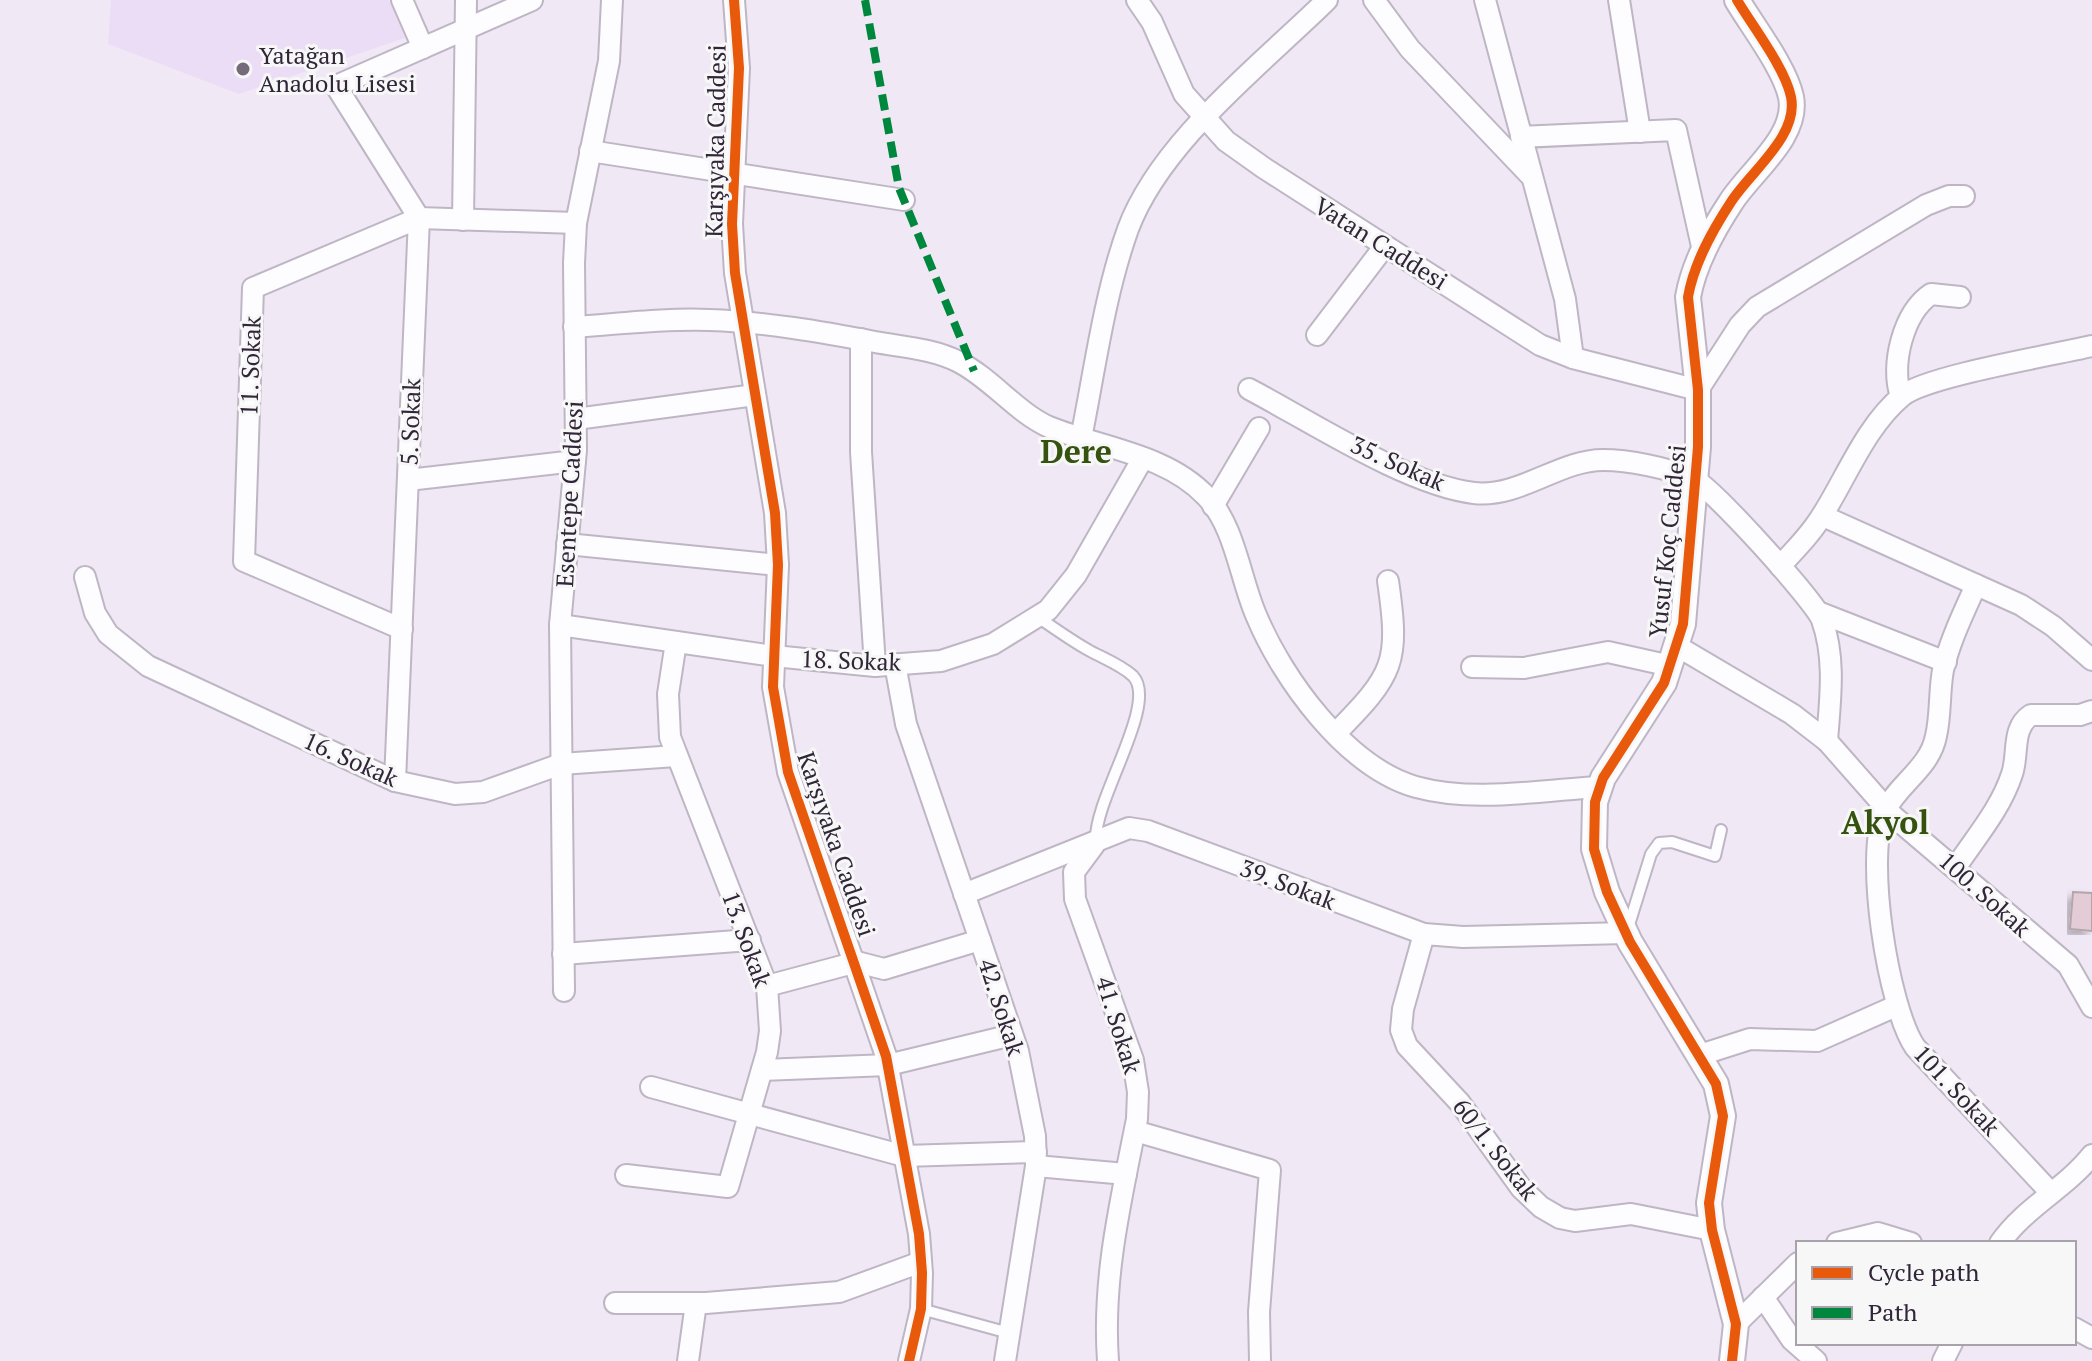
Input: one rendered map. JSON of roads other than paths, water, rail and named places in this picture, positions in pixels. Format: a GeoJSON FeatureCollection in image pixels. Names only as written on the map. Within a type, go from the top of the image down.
{"type":"FeatureCollection","features":[{"type":"Feature","properties":{"kind":"street"},"geometry":{"type":"LineString","coordinates":[[402,0],[423,48]]}},
{"type":"Feature","properties":{"kind":"street"},"geometry":{"type":"LineString","coordinates":[[463,220],[466,0]]}},
{"type":"Feature","properties":{"kind":"street"},"geometry":{"type":"LineString","coordinates":[[419,218],[336,86],[532,0]]}},
{"type":"Feature","properties":{"kind":"street","name":"Esentepe Caddesi"},"geometry":{"type":"LineString","coordinates":[[564,991],[560,625],[575,461],[576,223],[609,61],[612,0]]}},
{"type":"Feature","properties":{"kind":"street","name":"Karşıyaka Caddesi"},"geometry":{"type":"LineString","coordinates":[[734,0],[739,68],[734,172],[735,273],[775,513],[778,565],[773,687],[788,772],[857,962],[888,1065],[921,1262],[921,1309],[909,1361]]}},
{"type":"Feature","properties":{"kind":"street","name":"Vatan Caddesi"},"geometry":{"type":"LineString","coordinates":[[1137,0],[1152,22],[1184,94],[1204,120],[1226,141],[1264,168],[1384,247],[1431,273],[1506,326],[1573,358],[1698,390]]}},
{"type":"Feature","properties":{"kind":"street"},"geometry":{"type":"LineString","coordinates":[[1081,438],[1111,291],[1129,228],[1177,148],[1327,0]]}},
{"type":"Feature","properties":{"kind":"street"},"geometry":{"type":"LineString","coordinates":[[1374,0],[1410,49],[1532,177]]}},
{"type":"Feature","properties":{"kind":"street"},"geometry":{"type":"LineString","coordinates":[[1485,0],[1565,299],[1573,358]]}},
{"type":"Feature","properties":{"kind":"street"},"geometry":{"type":"LineString","coordinates":[[1619,0],[1640,132]]}},
{"type":"Feature","properties":{"kind":"street","name":"Yusuf Koç Caddesi"},"geometry":{"type":"LineString","coordinates":[[1732,1361],[1736,1324],[1712,1230],[1709,1203],[1723,1116],[1716,1084],[1654,986],[1626,933],[1598,868],[1593,824],[1600,787],[1612,760],[1653,703],[1674,656],[1685,599],[1695,478],[1698,390],[1688,297],[1703,251],[1732,200],[1787,129],[1792,109],[1788,86],[1737,0]]}},
{"type":"Feature","properties":{"kind":"street"},"geometry":{"type":"LineString","coordinates":[[1521,137],[1676,130],[1703,251]]}},
{"type":"Feature","properties":{"kind":"street"},"geometry":{"type":"LineString","coordinates":[[590,151],[904,200]]}},
{"type":"Feature","properties":{"kind":"street"},"geometry":{"type":"LineString","coordinates":[[1698,390],[1740,325],[1776,292],[1926,205],[1949,196],[1964,196]]}},
{"type":"Feature","properties":{"kind":"street","name":"11. Sokak"},"geometry":{"type":"LineString","coordinates":[[402,629],[244,561],[253,288],[419,218],[576,223]]}},
{"type":"Feature","properties":{"kind":"street","name":"5. Sokak"},"geometry":{"type":"LineString","coordinates":[[395,781],[419,218]]}},
{"type":"Feature","properties":{"kind":"street"},"geometry":{"type":"LineString","coordinates":[[1317,335],[1384,247]]}},
{"type":"Feature","properties":{"kind":"street"},"geometry":{"type":"LineString","coordinates":[[1901,396],[1897,385],[1897,360],[1918,308],[1931,294],[1960,297]]}},
{"type":"Feature","properties":{"kind":"street"},"geometry":{"type":"LineString","coordinates":[[574,327],[710,320],[743,323],[934,352],[958,362],[1045,425],[1143,458],[1177,473],[1209,498],[1238,561],[1266,640],[1284,672],[1336,733],[1386,773],[1414,786],[1471,794],[1600,787]]}},
{"type":"Feature","properties":{"kind":"street","name":"42. Sokak"},"geometry":{"type":"LineString","coordinates":[[861,339],[860,425],[885,665],[1012,1035],[1028,1094],[1036,1159],[1005,1361]]}},
{"type":"Feature","properties":{"kind":"street"},"geometry":{"type":"LineString","coordinates":[[1780,566],[1823,516],[1849,467],[1901,396],[1916,387],[1949,378],[2092,346]]}},
{"type":"Feature","properties":{"kind":"street","name":"35. Sokak"},"geometry":{"type":"LineString","coordinates":[[1249,389],[1412,475],[1442,486],[1477,493],[1512,488],[1577,464],[1602,460],[1695,478]]}},
{"type":"Feature","properties":{"kind":"street"},"geometry":{"type":"LineString","coordinates":[[576,419],[755,395]]}},
{"type":"Feature","properties":{"kind":"street"},"geometry":{"type":"LineString","coordinates":[[1213,506],[1259,428]]}},
{"type":"Feature","properties":{"kind":"street","name":"18. Sokak"},"geometry":{"type":"LineString","coordinates":[[560,625],[774,656],[885,665],[941,661],[1015,633],[1038,617],[1076,575],[1143,458]]}},
{"type":"Feature","properties":{"kind":"street"},"geometry":{"type":"LineString","coordinates":[[408,480],[575,461]]}},
{"type":"Feature","properties":{"kind":"street"},"geometry":{"type":"LineString","coordinates":[[1695,478],[1780,566],[1818,612],[1831,660],[1827,741]]}},
{"type":"Feature","properties":{"kind":"street"},"geometry":{"type":"LineString","coordinates":[[1823,516],[2021,605],[2053,626],[2092,660]]}},
{"type":"Feature","properties":{"kind":"street"},"geometry":{"type":"LineString","coordinates":[[567,544],[778,565]]}},
{"type":"Feature","properties":{"kind":"street","name":"16. Sokak"},"geometry":{"type":"LineString","coordinates":[[85,577],[95,613],[108,634],[148,666],[395,781],[455,794],[483,792],[561,764],[676,756]]}},
{"type":"Feature","properties":{"kind":"street"},"geometry":{"type":"LineString","coordinates":[[1336,733],[1378,691],[1393,658],[1395,631],[1388,581]]}},
{"type":"Feature","properties":{"kind":"street"},"geometry":{"type":"LineString","coordinates":[[1886,808],[1933,747],[1946,662],[1976,585]]}},
{"type":"Feature","properties":{"kind":"street"},"geometry":{"type":"LineString","coordinates":[[1818,612],[1946,662]]}},
{"type":"Feature","properties":{"kind":"street","name":"13. Sokak"},"geometry":{"type":"LineString","coordinates":[[626,1175],[728,1187],[762,1070],[770,1031],[767,986],[670,737],[668,694],[676,642]]}},
{"type":"Feature","properties":{"kind":"street","name":"100. Sokak"},"geometry":{"type":"LineString","coordinates":[[1472,667],[1524,668],[1608,652],[1674,656],[1792,714],[1827,741],[1886,808],[2068,965],[2092,1007]]}},
{"type":"Feature","properties":{"kind":"street"},"geometry":{"type":"LineString","coordinates":[[1956,867],[2003,796],[2014,770],[2017,733],[2025,719],[2031,715],[2080,715],[2092,711]]}},
{"type":"Feature","properties":{"kind":"street","name":"101. Sokak"},"geometry":{"type":"LineString","coordinates":[[1886,808],[1875,841],[1875,879],[1896,1006],[1903,1030],[1915,1047],[2051,1193]]}},
{"type":"Feature","properties":{"kind":"street","name":"39. Sokak"},"geometry":{"type":"LineString","coordinates":[[964,894],[1129,828],[1148,831],[1424,934],[1463,937],[1626,933]]}},
{"type":"Feature","properties":{"kind":"street","name":"41. Sokak"},"geometry":{"type":"LineString","coordinates":[[1097,842],[1074,872],[1075,899],[1133,1060],[1138,1092],[1135,1131],[1107,1279],[1105,1321],[1108,1361]]}},
{"type":"Feature","properties":{"kind":"street","name":"60/1. Sokak"},"geometry":{"type":"LineString","coordinates":[[1424,934],[1401,1030],[1413,1057],[1460,1103],[1521,1188],[1541,1207],[1560,1218],[1575,1221],[1631,1214],[1712,1230]]}},
{"type":"Feature","properties":{"kind":"street"},"geometry":{"type":"LineString","coordinates":[[563,954],[750,940]]}},
{"type":"Feature","properties":{"kind":"street"},"geometry":{"type":"LineString","coordinates":[[767,986],[857,962],[884,969],[980,940]]}},
{"type":"Feature","properties":{"kind":"street"},"geometry":{"type":"LineString","coordinates":[[1700,1055],[1750,1039],[1817,1041],[1896,1006]]}},
{"type":"Feature","properties":{"kind":"street"},"geometry":{"type":"LineString","coordinates":[[762,1070],[888,1065],[1012,1035]]}},
{"type":"Feature","properties":{"kind":"street"},"geometry":{"type":"LineString","coordinates":[[651,1087],[904,1156],[1036,1159],[1126,1174]]}},
{"type":"Feature","properties":{"kind":"street"},"geometry":{"type":"LineString","coordinates":[[1135,1131],[1270,1170],[1259,1312],[1260,1361]]}},
{"type":"Feature","properties":{"kind":"street"},"geometry":{"type":"LineString","coordinates":[[2002,1241],[2016,1222],[2077,1173],[2092,1155]]}},
{"type":"Feature","properties":{"kind":"street"},"geometry":{"type":"LineString","coordinates":[[1845,1241],[1878,1233],[1904,1241]]}},
{"type":"Feature","properties":{"kind":"street"},"geometry":{"type":"LineString","coordinates":[[615,1303],[781,1299],[839,1292],[921,1262]]}},
{"type":"Feature","properties":{"kind":"street"},"geometry":{"type":"LineString","coordinates":[[1736,1324],[1796,1265]]}},
{"type":"Feature","properties":{"kind":"street"},"geometry":{"type":"LineString","coordinates":[[1763,1297],[1796,1344]]}},
{"type":"Feature","properties":{"kind":"street"},"geometry":{"type":"LineString","coordinates":[[688,1361],[696,1303]]}},
{"type":"Feature","properties":{"kind":"street"},"geometry":{"type":"LineString","coordinates":[[1798,1345],[1816,1361]]}},
{"type":"Feature","properties":{"kind":"lane"},"geometry":{"type":"LineString","coordinates":[[1038,617],[1073,641],[1119,665],[1139,684],[1142,695],[1138,714],[1098,811],[1097,842]]}},
{"type":"Feature","properties":{"kind":"lane"},"geometry":{"type":"LineString","coordinates":[[1626,933],[1651,854],[1659,843],[1672,842],[1715,856],[1721,830]]}},
{"type":"Feature","properties":{"kind":"lane"},"geometry":{"type":"LineString","coordinates":[[921,1309],[1009,1333]]}},
{"type":"Feature","properties":{"kind":"place","name":"Yatağan Anadolu Lisesi"},"geometry":{"type":"Point","coordinates":[243,69]}},
{"type":"Feature","properties":{"kind":"district","name":"Dere"},"geometry":{"type":"Point","coordinates":[1076,451]}},
{"type":"Feature","properties":{"kind":"district","name":"Akyol"},"geometry":{"type":"Point","coordinates":[1885,822]}}]}
